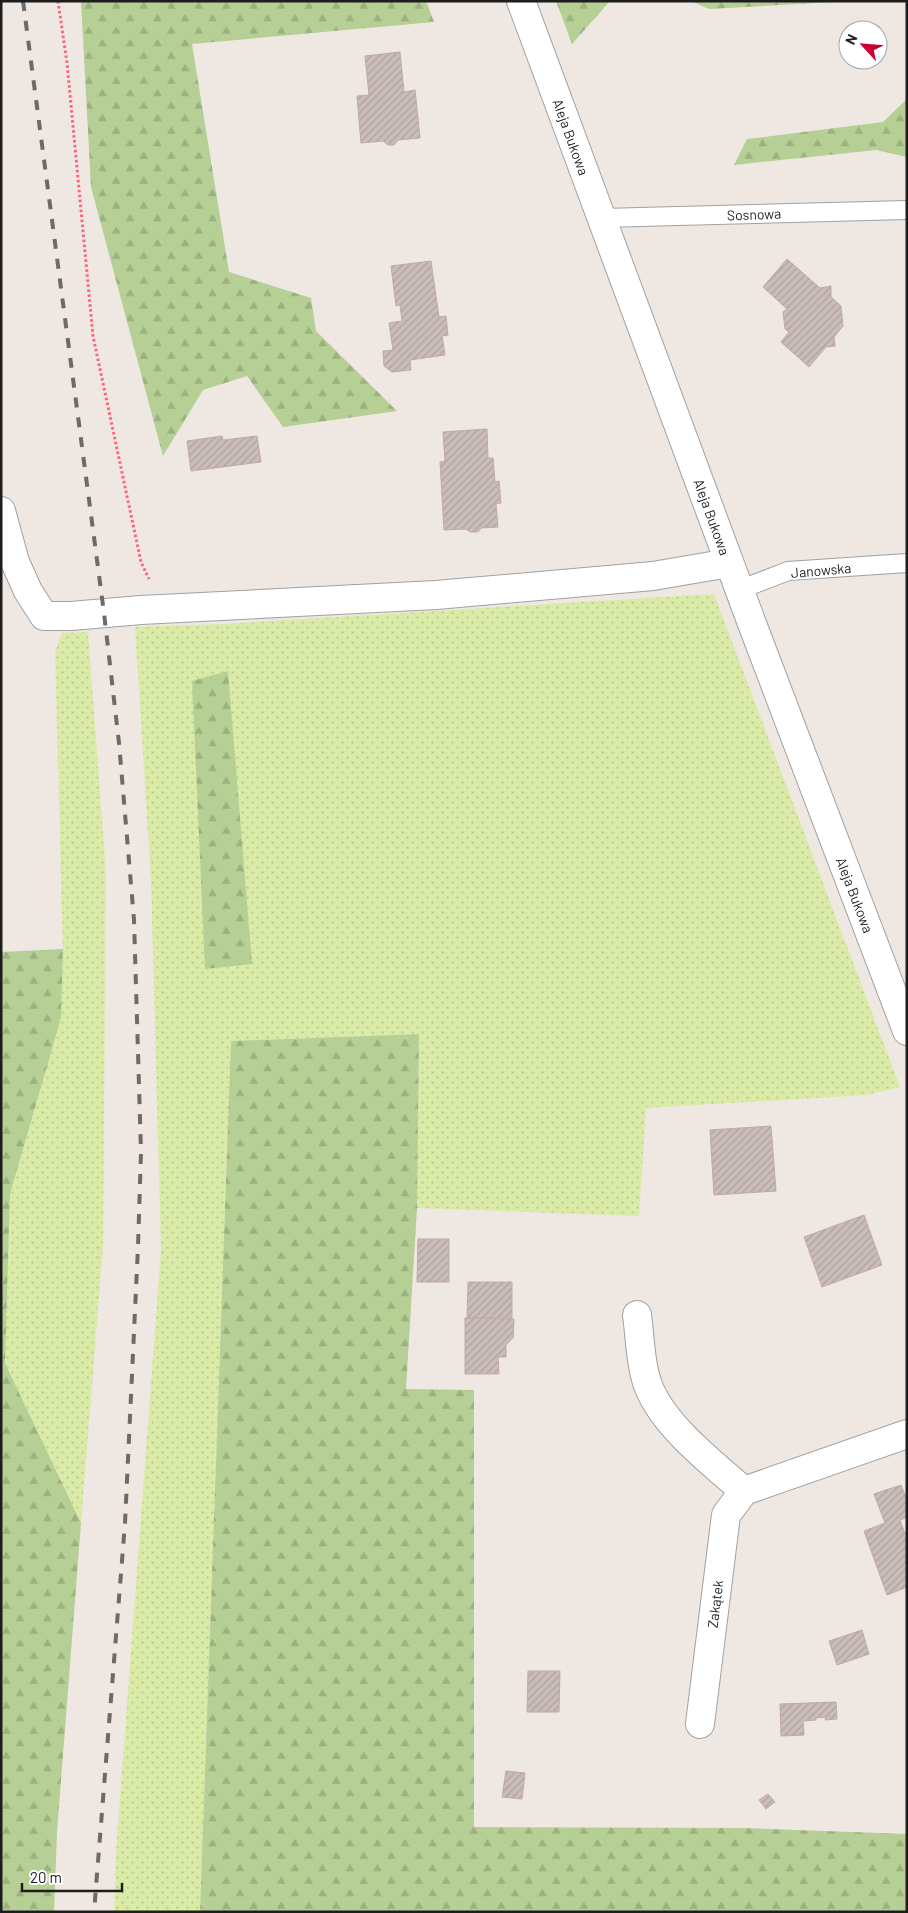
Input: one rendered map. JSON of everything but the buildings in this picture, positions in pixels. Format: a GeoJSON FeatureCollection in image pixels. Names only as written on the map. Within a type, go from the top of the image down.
{"type":"FeatureCollection","features":[{"type":"Feature","properties":{"kind":"street","name":"Aleja Bukowa"},"geometry":{"type":"LineString","coordinates":[[521,1],[739,590],[907,1031]]}},
{"type":"Feature","properties":{"kind":"street"},"geometry":{"type":"LineString","coordinates":[[1,510],[15,562],[28,591],[44,616],[436,595],[653,576],[729,563]]}},
{"type":"Feature","properties":{"kind":"street"},"geometry":{"type":"LineString","coordinates":[[638,1315],[646,1381],[664,1414],[713,1464],[744,1491],[907,1434]]}},
{"type":"Feature","properties":{"kind":"street","name":"Zakątek"},"geometry":{"type":"LineString","coordinates":[[700,1724],[726,1515],[744,1491]]}},
{"type":"Feature","properties":{"kind":"lane","name":"Sosnowa"},"geometry":{"type":"LineString","coordinates":[[602,218],[907,210]]}},
{"type":"Feature","properties":{"kind":"lane","name":"Janowska"},"geometry":{"type":"LineString","coordinates":[[739,590],[788,572],[907,563]]}},
{"type":"Feature","properties":{"kind":"path"},"geometry":{"type":"LineString","coordinates":[[58,1],[67,63],[93,336],[141,562],[164,609]]}},
{"type":"Feature","properties":{"kind":"green space"},"geometry":{"type":"Polygon","coordinates":[[[81,1],[426,1],[434,22],[192,44],[229,272],[311,298],[316,331],[397,411],[283,427],[247,376],[203,390],[163,456],[91,187],[81,1]]]}},
{"type":"Feature","properties":{"kind":"green space"},"geometry":{"type":"Polygon","coordinates":[[[556,1],[610,1],[572,44],[556,1]]]}},
{"type":"Feature","properties":{"kind":"green space"},"geometry":{"type":"Polygon","coordinates":[[[691,1],[852,1],[709,9],[691,1]]]}},
{"type":"Feature","properties":{"kind":"green space"},"geometry":{"type":"Polygon","coordinates":[[[907,99],[907,157],[876,150],[734,165],[747,139],[883,122],[907,99]]]}},
{"type":"Feature","properties":{"kind":"green space"},"geometry":{"type":"Polygon","coordinates":[[[714,594],[900,1087],[866,1095],[646,1108],[639,1216],[417,1208],[419,1034],[231,1041],[200,1912],[114,1912],[116,1852],[161,1250],[151,880],[135,627],[223,624],[714,594]]]}},
{"type":"Feature","properties":{"kind":"green space"},"geometry":{"type":"Polygon","coordinates":[[[88,632],[106,874],[103,1246],[81,1523],[5,1363],[10,1194],[61,1018],[63,949],[55,652],[62,633],[88,632]]]}},
{"type":"Feature","properties":{"kind":"green space"},"geometry":{"type":"Polygon","coordinates":[[[228,671],[252,964],[205,969],[192,681],[228,671]]]}},
{"type":"Feature","properties":{"kind":"green space"},"geometry":{"type":"Polygon","coordinates":[[[63,949],[61,1018],[10,1194],[5,1363],[81,1523],[57,1832],[54,1912],[1,1912],[1,952],[63,949]]]}},
{"type":"Feature","properties":{"kind":"green space"},"geometry":{"type":"Polygon","coordinates":[[[419,1034],[417,1208],[406,1389],[474,1390],[474,1827],[744,1828],[907,1834],[907,1912],[200,1912],[231,1041],[419,1034]]]}},
{"type":"Feature","properties":{"kind":"railway"},"geometry":{"type":"LineString","coordinates":[[23,1],[104,613],[119,743],[134,920],[141,1152],[138,1247],[125,1523],[94,1912]]}}]}
